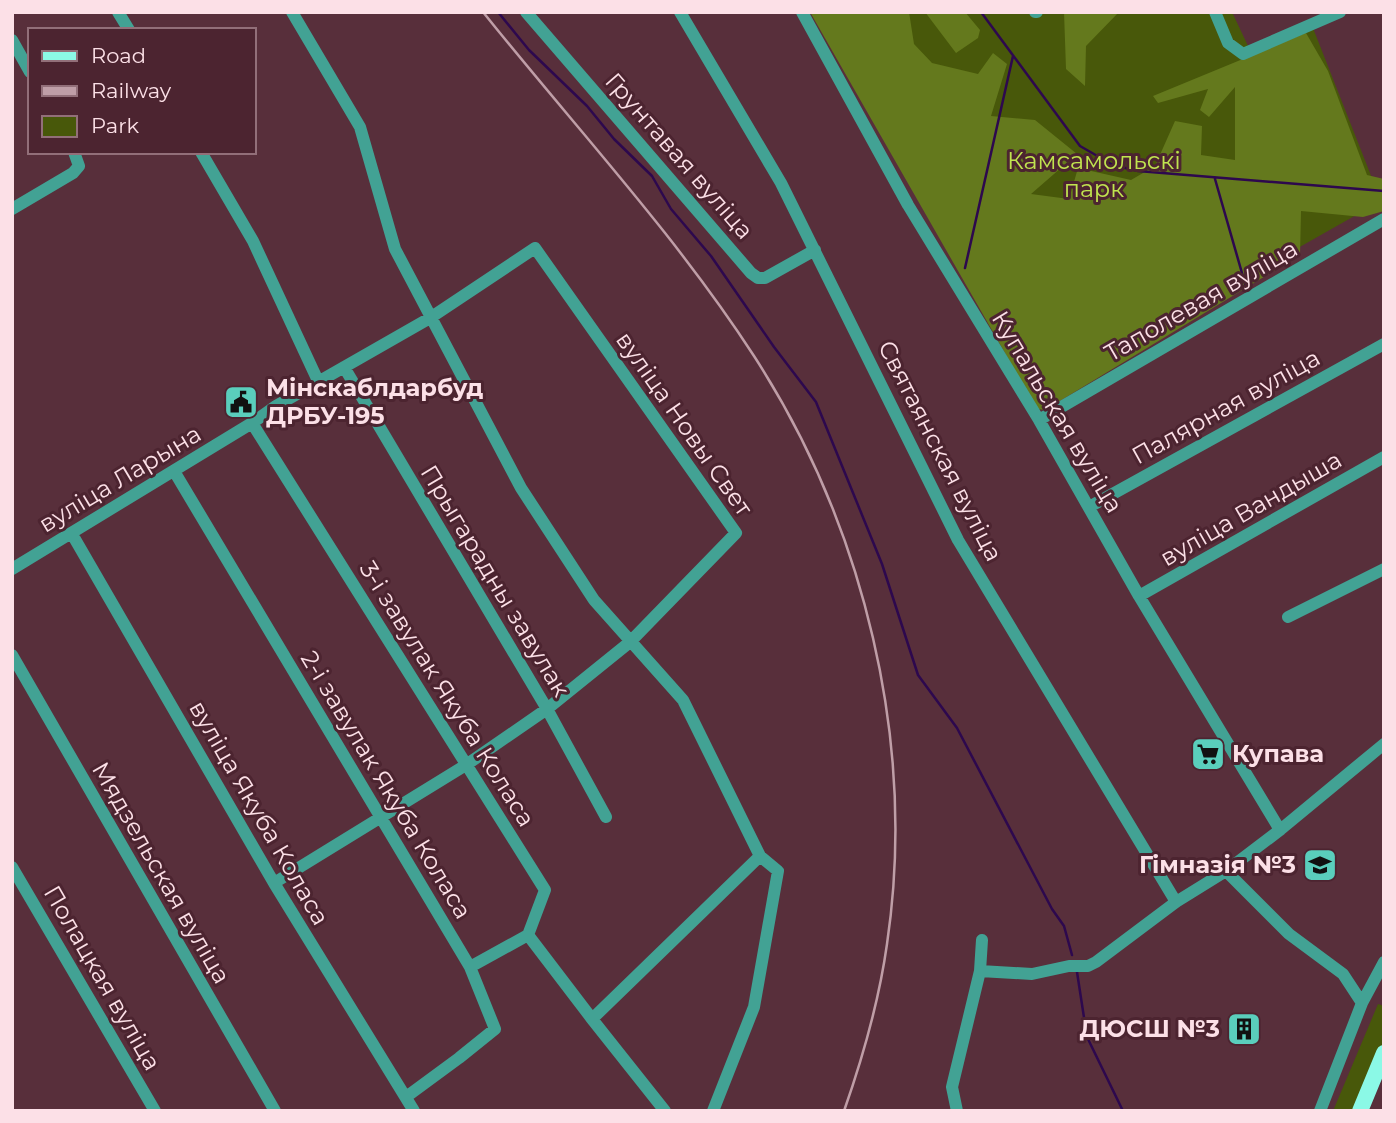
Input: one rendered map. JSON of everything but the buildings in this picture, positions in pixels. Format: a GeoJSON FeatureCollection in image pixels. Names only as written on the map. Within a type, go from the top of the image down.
{"type":"FeatureCollection","features":[{"type":"Feature","properties":{"kind":"main road"},"geometry":{"type":"LineString","coordinates":[[1360,1111],[1384,1053]]}},
{"type":"Feature","properties":{"kind":"street"},"geometry":{"type":"LineString","coordinates":[[118,12],[128,28]]}},
{"type":"Feature","properties":{"kind":"street"},"geometry":{"type":"LineString","coordinates":[[292,12],[360,127],[395,249],[521,488],[594,600],[683,700],[760,856],[778,871],[754,1007],[713,1111]]}},
{"type":"Feature","properties":{"kind":"street","name":"Грунтавая вуліца"},"geometry":{"type":"LineString","coordinates":[[526,12],[751,273],[758,278],[765,278],[815,250]]}},
{"type":"Feature","properties":{"kind":"street","name":"Святаянская вуліца"},"geometry":{"type":"LineString","coordinates":[[680,12],[781,183],[958,540],[1176,902]]}},
{"type":"Feature","properties":{"kind":"street","name":"Купальская вуліца"},"geometry":{"type":"LineString","coordinates":[[802,12],[908,205],[1039,420],[1139,596],[1280,830]]}},
{"type":"Feature","properties":{"kind":"street"},"geometry":{"type":"LineString","coordinates":[[1215,12],[1228,43],[1243,54],[1340,12]]}},
{"type":"Feature","properties":{"kind":"street"},"geometry":{"type":"LineString","coordinates":[[12,40],[28,68]]}},
{"type":"Feature","properties":{"kind":"street"},"geometry":{"type":"LineString","coordinates":[[12,209],[74,173],[79,166],[75,154]]}},
{"type":"Feature","properties":{"kind":"street"},"geometry":{"type":"LineString","coordinates":[[202,154],[253,241],[319,383]]}},
{"type":"Feature","properties":{"kind":"street","name":"Таполевая вуліца"},"geometry":{"type":"LineString","coordinates":[[1039,420],[1384,219]]}},
{"type":"Feature","properties":{"kind":"street","name":"вуліца Ларына"},"geometry":{"type":"LineString","coordinates":[[12,569],[276,406],[430,318],[535,248]]}},
{"type":"Feature","properties":{"kind":"street","name":"вуліца Новы Свет"},"geometry":{"type":"LineString","coordinates":[[535,248],[736,533],[630,642]]}},
{"type":"Feature","properties":{"kind":"street","name":"Палярная вуліца"},"geometry":{"type":"LineString","coordinates":[[1089,507],[1384,344]]}},
{"type":"Feature","properties":{"kind":"street","name":"Прыгарадны завулак"},"geometry":{"type":"LineString","coordinates":[[344,368],[547,709],[606,817]]}},
{"type":"Feature","properties":{"kind":"street","name":"3-і завулак Якуба Коласа"},"geometry":{"type":"LineString","coordinates":[[252,423],[545,890],[528,935]]}},
{"type":"Feature","properties":{"kind":"street","name":"вуліца Вандыша"},"geometry":{"type":"LineString","coordinates":[[1139,596],[1384,457]]}},
{"type":"Feature","properties":{"kind":"street","name":"2-і завулак Якуба Коласа"},"geometry":{"type":"LineString","coordinates":[[174,471],[470,968],[495,1029],[406,1097]]}},
{"type":"Feature","properties":{"kind":"street","name":"вуліца Якуба Коласа"},"geometry":{"type":"LineString","coordinates":[[72,534],[274,883],[414,1111]]}},
{"type":"Feature","properties":{"kind":"street"},"geometry":{"type":"LineString","coordinates":[[1288,617],[1384,569]]}},
{"type":"Feature","properties":{"kind":"street"},"geometry":{"type":"LineString","coordinates":[[274,883],[466,765],[547,709],[630,642]]}},
{"type":"Feature","properties":{"kind":"street","name":"Мядзельская вуліца"},"geometry":{"type":"LineString","coordinates":[[12,655],[275,1111]]}},
{"type":"Feature","properties":{"kind":"street"},"geometry":{"type":"LineString","coordinates":[[980,971],[1032,974],[1069,966],[1088,966],[1096,962],[1176,902],[1226,871],[1384,744]]}},
{"type":"Feature","properties":{"kind":"street"},"geometry":{"type":"LineString","coordinates":[[592,1019],[760,856]]}},
{"type":"Feature","properties":{"kind":"street","name":"Полацкая вуліца"},"geometry":{"type":"LineString","coordinates":[[12,867],[155,1111]]}},
{"type":"Feature","properties":{"kind":"street"},"geometry":{"type":"LineString","coordinates":[[1226,871],[1289,934],[1343,974],[1362,1003]]}},
{"type":"Feature","properties":{"kind":"street"},"geometry":{"type":"LineString","coordinates":[[470,968],[528,935],[665,1111]]}},
{"type":"Feature","properties":{"kind":"street"},"geometry":{"type":"LineString","coordinates":[[957,1111],[952,1087],[980,971],[982,940]]}},
{"type":"Feature","properties":{"kind":"street"},"geometry":{"type":"LineString","coordinates":[[1320,1111],[1362,1003],[1384,962]]}},
{"type":"Feature","properties":{"kind":"green space","name":"Камсамольскі парк"},"geometry":{"type":"Polygon","coordinates":[[[810,12],[909,12],[914,44],[932,63],[978,74],[993,53],[1007,64],[991,116],[1035,120],[1077,154],[1031,194],[1069,199],[1078,168],[1131,180],[1155,166],[1175,121],[1202,126],[1201,155],[1235,160],[1235,87],[1209,117],[1200,110],[1208,89],[1158,103],[1153,96],[1306,33],[1328,71],[1367,175],[1384,179],[1384,211],[1363,217],[1301,211],[1300,255],[1045,410],[1037,409],[810,12]]]}},
{"type":"Feature","properties":{"kind":"green space","name":"Камсамольскі парк"},"geometry":{"type":"Polygon","coordinates":[[[816,12],[1232,12],[1249,48],[1311,23],[1381,201],[1031,399],[816,12]]]}},
{"type":"Feature","properties":{"kind":"green space"},"geometry":{"type":"Polygon","coordinates":[[[925,12],[965,12],[980,30],[978,38],[956,53],[925,12]]]}},
{"type":"Feature","properties":{"kind":"green space"},"geometry":{"type":"Polygon","coordinates":[[[1064,12],[1119,12],[1086,46],[1085,86],[1066,69],[1064,12]]]}},
{"type":"Feature","properties":{"kind":"green space"},"geometry":{"type":"Polygon","coordinates":[[[1378,1004],[1384,1006],[1384,1044],[1356,1111],[1333,1111],[1378,1004]]]}},
{"type":"Feature","properties":{"kind":"waterway"},"geometry":{"type":"LineString","coordinates":[[498,12],[529,50],[587,106],[614,139],[652,176],[671,209],[711,256],[816,402],[882,564],[918,675],[957,728],[1052,909],[1064,926],[1072,955]]}},
{"type":"Feature","properties":{"kind":"waterway"},"geometry":{"type":"LineString","coordinates":[[981,12],[1080,146],[1113,165],[1138,171],[1384,191]]}},
{"type":"Feature","properties":{"kind":"waterway"},"geometry":{"type":"LineString","coordinates":[[965,268],[1013,56]]}},
{"type":"Feature","properties":{"kind":"waterway"},"geometry":{"type":"LineString","coordinates":[[1215,179],[1246,287]]}},
{"type":"Feature","properties":{"kind":"waterway"},"geometry":{"type":"LineString","coordinates":[[1077,972],[1087,1037],[1123,1111]]}},
{"type":"Feature","properties":{"kind":"railway"},"geometry":{"type":"LineString","coordinates":[[483,12],[658,224],[754,356],[793,422],[825,491],[852,563],[873,638],[887,714],[894,791],[894,868],[880,987],[844,1111]]}},
{"type":"Feature","properties":{"kind":"place","name":"Мінскаблдарбуд ДРБУ-195"},"geometry":{"type":"Point","coordinates":[241,402]}},
{"type":"Feature","properties":{"kind":"place","name":"Купава"},"geometry":{"type":"Point","coordinates":[1208,754]}},
{"type":"Feature","properties":{"kind":"place","name":"Гімназія №3"},"geometry":{"type":"Point","coordinates":[1320,865]}},
{"type":"Feature","properties":{"kind":"place","name":"ДЮСШ №3"},"geometry":{"type":"Point","coordinates":[1244,1029]}}]}
